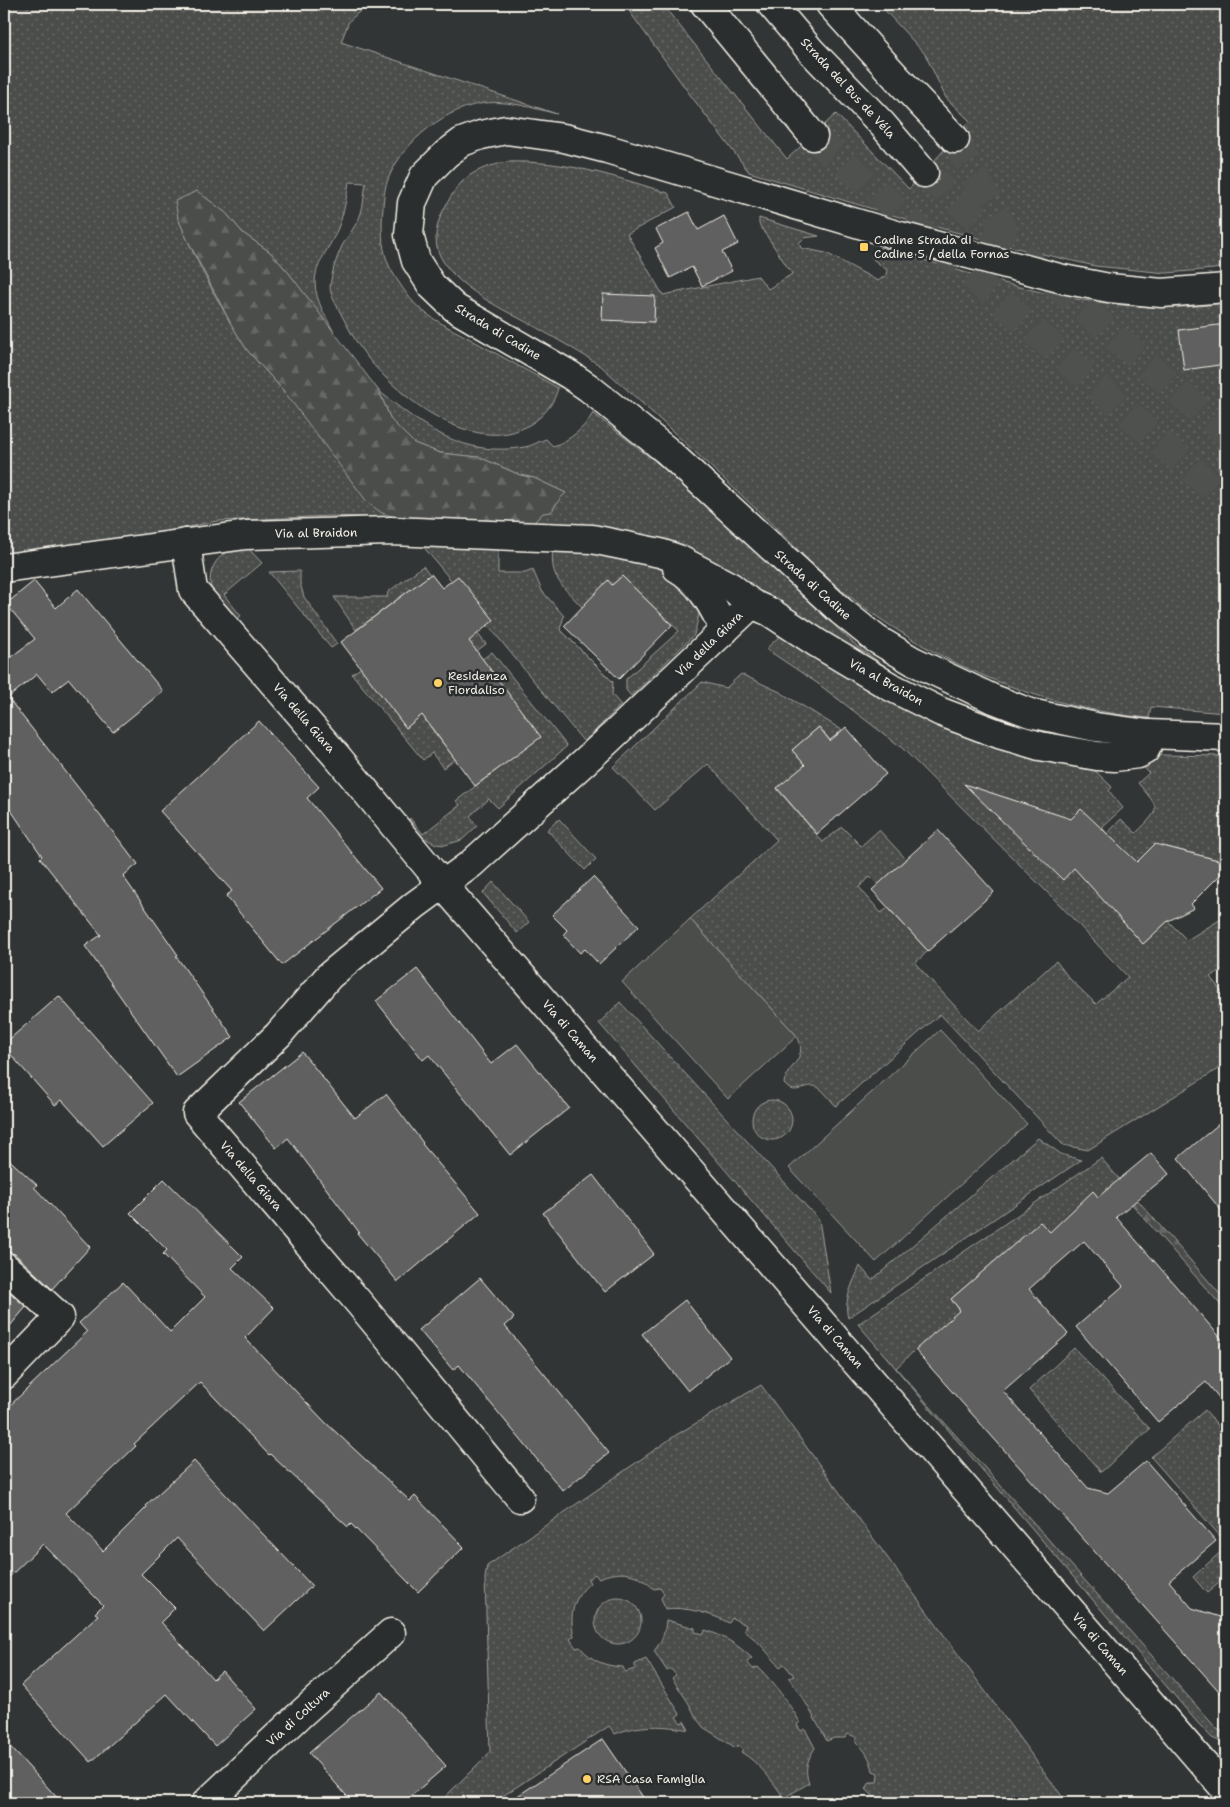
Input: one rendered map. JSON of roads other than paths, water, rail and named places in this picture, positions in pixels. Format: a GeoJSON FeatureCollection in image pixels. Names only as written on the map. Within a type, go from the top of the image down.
{"type":"FeatureCollection","features":[{"type":"Feature","properties":{"kind":"main road"},"geometry":{"type":"LineString","coordinates":[[706,4],[813,136]]}},
{"type":"Feature","properties":{"kind":"main road","name":"Strada del Bus de Véla"},"geometry":{"type":"LineString","coordinates":[[771,4],[812,51],[882,124],[924,173]]}},
{"type":"Feature","properties":{"kind":"main road"},"geometry":{"type":"LineString","coordinates":[[830,4],[955,139]]}},
{"type":"Feature","properties":{"kind":"main road","name":"Strada di Cadine"},"geometry":{"type":"LineString","coordinates":[[1226,288],[1162,293],[1109,288],[1063,280],[900,236],[607,149],[531,132],[506,130],[481,135],[462,142],[446,154],[424,176],[412,203],[409,235],[416,262],[432,286],[455,308],[570,375],[588,388],[666,450],[812,586],[876,639],[953,682],[1030,713],[1079,724],[1148,734],[1226,737]]}},
{"type":"Feature","properties":{"kind":"main road","name":"Via al Braidon"},"geometry":{"type":"LineString","coordinates":[[4,568],[246,535],[391,531],[592,540],[660,553],[678,559],[731,587],[752,604],[770,612],[889,686],[941,712],[999,734],[1040,746],[1115,757],[1138,754],[1145,750],[1148,744],[1148,734]]}},
{"type":"Feature","properties":{"kind":"main road","name":"Via della Giara"},"geometry":{"type":"LineString","coordinates":[[186,543],[193,590],[339,759],[443,885]]}},
{"type":"Feature","properties":{"kind":"main road","name":"Via al Braidon"},"geometry":{"type":"LineString","coordinates":[[630,547],[662,559],[681,570],[696,584],[718,616],[724,631]]}},
{"type":"Feature","properties":{"kind":"main road","name":"Via della Giara"},"geometry":{"type":"LineString","coordinates":[[520,1498],[360,1304],[197,1113],[278,1035],[329,976],[415,905],[471,864],[501,838],[603,745],[752,604]]}},
{"type":"Feature","properties":{"kind":"main road","name":"Via di Caman"},"geometry":{"type":"LineString","coordinates":[[443,885],[1226,1790]]}},
{"type":"Feature","properties":{"kind":"main road"},"geometry":{"type":"LineString","coordinates":[[4,1266],[60,1317],[4,1375]]}},
{"type":"Feature","properties":{"kind":"main road","name":"Via di Coltura"},"geometry":{"type":"LineString","coordinates":[[206,1803],[391,1633]]}},
{"type":"Feature","properties":{"kind":"tunnel"},"geometry":{"type":"LineString","coordinates":[[813,136],[1226,500]]}},
{"type":"Feature","properties":{"kind":"tunnel"},"geometry":{"type":"LineString","coordinates":[[955,139],[1006,235]]}},
{"type":"Feature","properties":{"kind":"tunnel"},"geometry":{"type":"LineString","coordinates":[[924,173],[1226,433]]}},
{"type":"Feature","properties":{"kind":"place","name":"Cadine Strada di Cadine 5 / della Fornas"},"geometry":{"type":"Point","coordinates":[864,247]}},
{"type":"Feature","properties":{"kind":"place","name":"Residenza Fiordaliso"},"geometry":{"type":"Point","coordinates":[438,683]}},
{"type":"Feature","properties":{"kind":"place","name":"RSA Casa Famiglia"},"geometry":{"type":"Point","coordinates":[587,1779]}}]}
